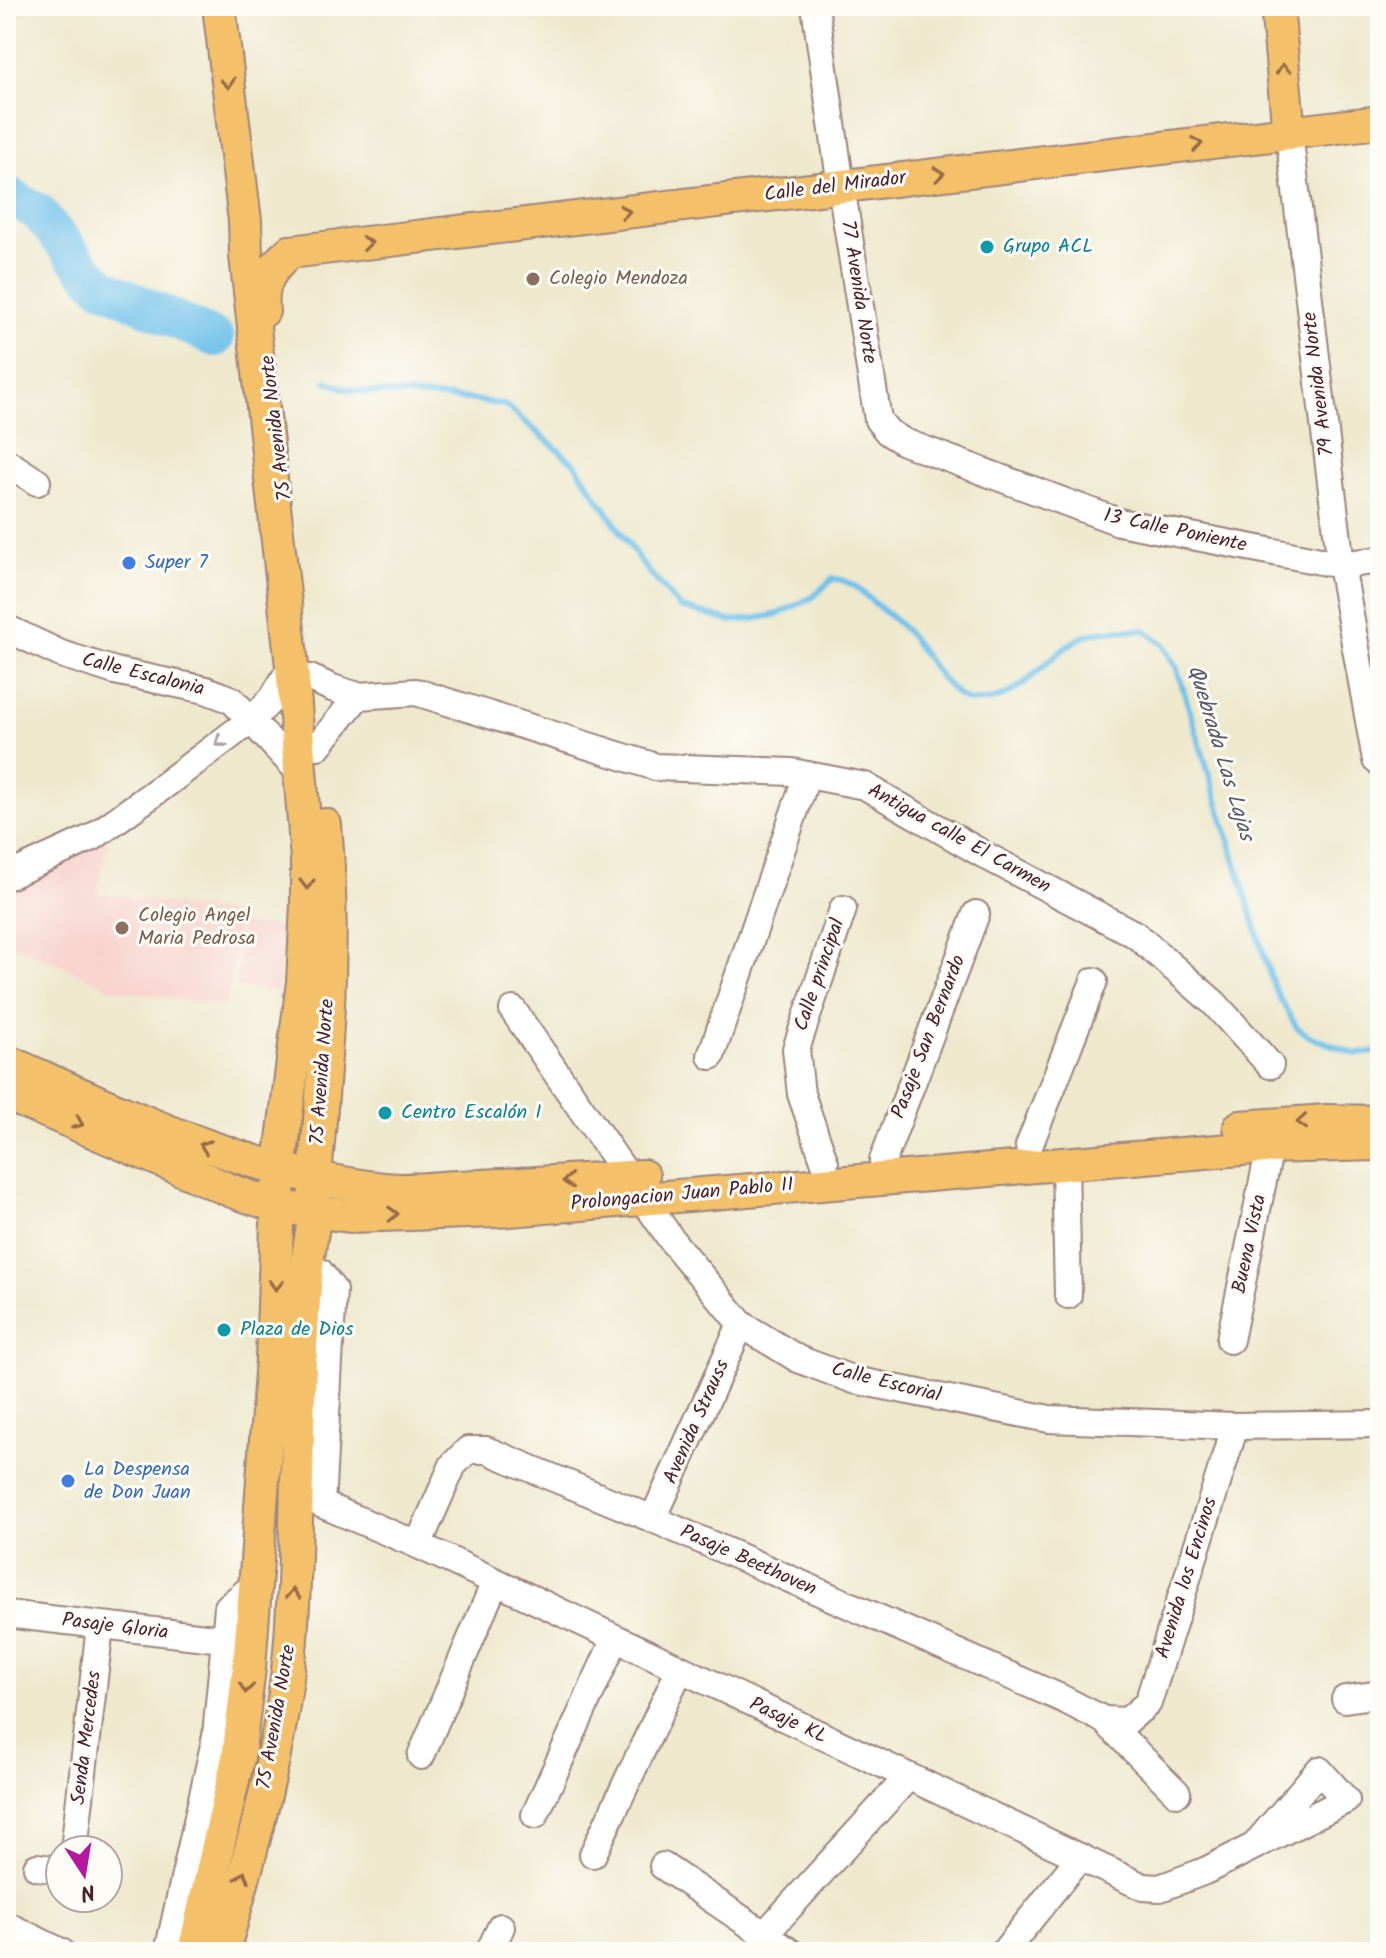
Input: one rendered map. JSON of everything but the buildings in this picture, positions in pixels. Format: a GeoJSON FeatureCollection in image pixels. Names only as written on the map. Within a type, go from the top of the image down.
{"type":"FeatureCollection","features":[{"type":"Feature","properties":{"kind":"main road","name":"75 Avenida Norte"},"geometry":{"type":"LineString","coordinates":[[219,6],[245,221],[265,441],[301,672],[318,746],[330,872],[328,1013],[315,1211],[307,1265],[297,1408],[291,1643],[278,1731],[223,1952]]}},
{"type":"Feature","properties":{"kind":"main road","name":"79 Avenida Norte"},"geometry":{"type":"LineString","coordinates":[[1277,6],[1289,133]]}},
{"type":"Feature","properties":{"kind":"main road","name":"Calle del Mirador"},"geometry":{"type":"LineString","coordinates":[[290,252],[1380,122]]}},
{"type":"Feature","properties":{"kind":"main road"},"geometry":{"type":"LineString","coordinates":[[245,221],[272,243],[290,252]]}},
{"type":"Feature","properties":{"kind":"main road","name":"75 Avenida Norte"},"geometry":{"type":"LineString","coordinates":[[194,1952],[238,1758],[257,1583],[275,1319],[279,1171],[303,982],[307,860],[301,774],[301,672],[262,302],[266,277],[290,252]]}},
{"type":"Feature","properties":{"kind":"main road","name":"Prolongacion Juan Pablo II"},"geometry":{"type":"LineString","coordinates":[[6,1061],[228,1155],[315,1179],[387,1190],[507,1185],[634,1187],[1065,1165],[1270,1147],[1380,1144]]}},
{"type":"Feature","properties":{"kind":"main road","name":"Prolongacion Juan Pablo II"},"geometry":{"type":"LineString","coordinates":[[6,1094],[232,1191],[279,1207],[350,1216],[482,1211],[634,1187],[820,1148],[883,1160],[1304,1122],[1380,1122]]}},
{"type":"Feature","properties":{"kind":"street","name":"77 Avenida Norte"},"geometry":{"type":"LineString","coordinates":[[815,6],[878,420],[888,432]]}},
{"type":"Feature","properties":{"kind":"street","name":"79 Avenida Norte"},"geometry":{"type":"LineString","coordinates":[[1289,133],[1341,565],[1378,762]]}},
{"type":"Feature","properties":{"kind":"street","name":"13 Calle Poniente"},"geometry":{"type":"LineString","coordinates":[[888,432],[904,442],[1119,522],[1341,565],[1380,560]]}},
{"type":"Feature","properties":{"kind":"street"},"geometry":{"type":"LineString","coordinates":[[6,462],[37,482]]}},
{"type":"Feature","properties":{"kind":"street","name":"Calle Escalonia"},"geometry":{"type":"LineString","coordinates":[[6,628],[61,654],[115,671],[206,690],[232,700],[301,774]]}},
{"type":"Feature","properties":{"kind":"street"},"geometry":{"type":"LineString","coordinates":[[6,877],[93,837],[251,720],[301,672],[332,688],[358,696],[318,746]]}},
{"type":"Feature","properties":{"kind":"street","name":"Antigua calle El Carmen"},"geometry":{"type":"LineString","coordinates":[[358,696],[416,692],[656,767],[792,772],[865,786],[988,857],[1136,935],[1214,1003],[1270,1065]]}},
{"type":"Feature","properties":{"kind":"street"},"geometry":{"type":"LineString","coordinates":[[711,1056],[807,775]]}},
{"type":"Feature","properties":{"kind":"street","name":"Calle principal"},"geometry":{"type":"LineString","coordinates":[[820,1148],[798,1080],[796,1049],[843,909]]}},
{"type":"Feature","properties":{"kind":"street","name":"Pasaje San Bernardo"},"geometry":{"type":"LineString","coordinates":[[883,1160],[976,914]]}},
{"type":"Feature","properties":{"kind":"street"},"geometry":{"type":"LineString","coordinates":[[1029,1146],[1094,981]]}},
{"type":"Feature","properties":{"kind":"street","name":"Calle Escorial"},"geometry":{"type":"LineString","coordinates":[[513,1010],[673,1242],[741,1324],[798,1359],[854,1380],[1049,1419],[1235,1426],[1380,1424]]}},
{"type":"Feature","properties":{"kind":"street","name":"Buena Vista"},"geometry":{"type":"LineString","coordinates":[[1230,1340],[1270,1147]]}},
{"type":"Feature","properties":{"kind":"street"},"geometry":{"type":"LineString","coordinates":[[1065,1165],[1068,1295]]}},
{"type":"Feature","properties":{"kind":"street","name":"Pasaje KL"},"geometry":{"type":"LineString","coordinates":[[307,1265],[320,1272],[333,1290],[321,1504],[418,1545],[1143,1887],[1160,1888],[1231,1859],[1256,1844]]}},
{"type":"Feature","properties":{"kind":"street","name":"Avenida Strauss"},"geometry":{"type":"LineString","coordinates":[[653,1519],[741,1324]]}},
{"type":"Feature","properties":{"kind":"street","name":"Avenida los Encinos"},"geometry":{"type":"LineString","coordinates":[[1115,1720],[1148,1703],[1235,1426]]}},
{"type":"Feature","properties":{"kind":"street","name":"Pasaje Beethoven"},"geometry":{"type":"LineString","coordinates":[[418,1545],[453,1465],[468,1450],[486,1450],[653,1519],[1115,1720],[1177,1793]]}},
{"type":"Feature","properties":{"kind":"street"},"geometry":{"type":"LineString","coordinates":[[421,1756],[495,1582]]}},
{"type":"Feature","properties":{"kind":"street"},"geometry":{"type":"LineString","coordinates":[[168,1952],[216,1736],[228,1607],[257,1583]]}},
{"type":"Feature","properties":{"kind":"street","name":"Pasaje Gloria"},"geometry":{"type":"LineString","coordinates":[[6,1614],[223,1639]]}},
{"type":"Feature","properties":{"kind":"street","name":"Senda Mercedes"},"geometry":{"type":"LineString","coordinates":[[76,1834],[100,1626]]}},
{"type":"Feature","properties":{"kind":"street"},"geometry":{"type":"LineString","coordinates":[[535,1815],[615,1639]]}},
{"type":"Feature","properties":{"kind":"street"},"geometry":{"type":"LineString","coordinates":[[593,1854],[680,1669]]}},
{"type":"Feature","properties":{"kind":"street"},"geometry":{"type":"LineString","coordinates":[[1345,1699],[1380,1694]]}},
{"type":"Feature","properties":{"kind":"street"},"geometry":{"type":"LineString","coordinates":[[765,1934],[908,1777]]}},
{"type":"Feature","properties":{"kind":"street"},"geometry":{"type":"LineString","coordinates":[[1004,1952],[1080,1857]]}},
{"type":"Feature","properties":{"kind":"street"},"geometry":{"type":"LineString","coordinates":[[663,1866],[790,1952]]}},
{"type":"Feature","properties":{"kind":"street"},"geometry":{"type":"LineString","coordinates":[[6,1925],[61,1952]]}},
{"type":"Feature","properties":{"kind":"street"},"geometry":{"type":"LineString","coordinates":[[489,1952],[501,1927]]}},
{"type":"Feature","properties":{"kind":"shaded area","name":"Colegio Angel Maria Pedrosa"},"geometry":{"type":"Polygon","coordinates":[[[108,834],[98,893],[240,915],[226,1006],[112,989],[6,941],[6,883],[108,834]]]}},
{"type":"Feature","properties":{"kind":"shaded area"},"geometry":{"type":"Polygon","coordinates":[[[241,924],[284,927],[279,992],[236,988],[241,924]]]}},
{"type":"Feature","properties":{"kind":"waterway"},"geometry":{"type":"LineString","coordinates":[[6,194],[38,212],[102,286],[215,338]]}},
{"type":"Feature","properties":{"kind":"waterway","name":"Quebrada Las Lajas"},"geometry":{"type":"LineString","coordinates":[[326,381],[346,389],[368,392],[468,399],[505,405],[575,464],[643,565],[680,607],[730,621],[754,619],[778,614],[813,597],[832,579],[844,581],[898,623],[945,682],[971,701],[1005,695],[1060,652],[1090,634],[1145,630],[1163,644],[1177,669],[1274,988],[1297,1028],[1311,1037],[1356,1054],[1375,1052],[1380,1048]]}},
{"type":"Feature","properties":{"kind":"place","name":"Grupo ACL"},"geometry":{"type":"Point","coordinates":[987,247]}},
{"type":"Feature","properties":{"kind":"place","name":"Colegio Mendoza"},"geometry":{"type":"Point","coordinates":[533,279]}},
{"type":"Feature","properties":{"kind":"place","name":"Super 7"},"geometry":{"type":"Point","coordinates":[129,563]}},
{"type":"Feature","properties":{"kind":"place","name":"Colegio Angel Maria Pedrosa"},"geometry":{"type":"Point","coordinates":[122,928]}},
{"type":"Feature","properties":{"kind":"place","name":"Centro Escalón I"},"geometry":{"type":"Point","coordinates":[385,1113]}},
{"type":"Feature","properties":{"kind":"place","name":"Plaza de Dios"},"geometry":{"type":"Point","coordinates":[224,1330]}},
{"type":"Feature","properties":{"kind":"place","name":"La Despensa de Don Juan"},"geometry":{"type":"Point","coordinates":[68,1481]}}]}
